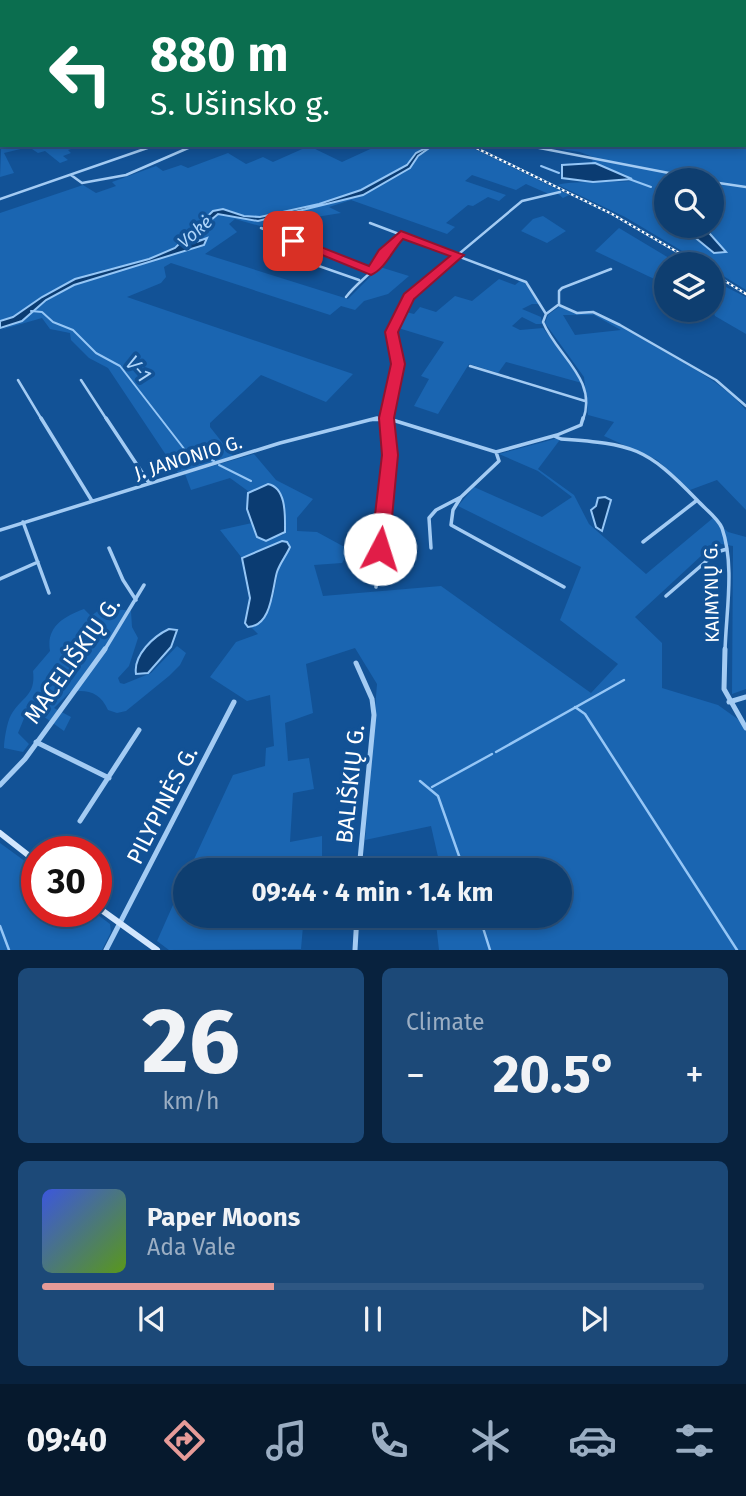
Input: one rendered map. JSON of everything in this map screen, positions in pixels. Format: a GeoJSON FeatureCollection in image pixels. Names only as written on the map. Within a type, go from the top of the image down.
{"type":"FeatureCollection","features":[{"type":"Feature","properties":{"kind":"main road"},"geometry":{"type":"LineString","coordinates":[[0,832],[21,849]]}},
{"type":"Feature","properties":{"kind":"main road"},"geometry":{"type":"LineString","coordinates":[[112,917],[157,950]]}},
{"type":"Feature","properties":{"kind":"street"},"geometry":{"type":"LineString","coordinates":[[0,198],[150,147]]}},
{"type":"Feature","properties":{"kind":"street"},"geometry":{"type":"LineString","coordinates":[[71,174],[82,183],[110,179],[141,170],[189,147]]}},
{"type":"Feature","properties":{"kind":"street"},"geometry":{"type":"LineString","coordinates":[[533,147],[654,170]]}},
{"type":"Feature","properties":{"kind":"street"},"geometry":{"type":"LineString","coordinates":[[724,184],[746,187]]}},
{"type":"Feature","properties":{"kind":"street"},"geometry":{"type":"LineString","coordinates":[[376,587],[390,455],[386,418],[398,364],[391,332],[401,309],[411,294],[522,201],[560,192]]}},
{"type":"Feature","properties":{"kind":"street"},"geometry":{"type":"LineString","coordinates":[[370,223],[526,282],[546,314]]}},
{"type":"Feature","properties":{"kind":"street"},"geometry":{"type":"LineString","coordinates":[[261,228],[371,271]]}},
{"type":"Feature","properties":{"kind":"street"},"geometry":{"type":"LineString","coordinates":[[346,297],[359,280],[379,264],[384,253],[401,234]]}},
{"type":"Feature","properties":{"kind":"street"},"geometry":{"type":"LineString","coordinates":[[270,249],[359,280]]}},
{"type":"Feature","properties":{"kind":"street"},"geometry":{"type":"LineString","coordinates":[[559,304],[559,291],[562,288],[611,269]]}},
{"type":"Feature","properties":{"kind":"street"},"geometry":{"type":"LineString","coordinates":[[386,418],[496,452],[554,436],[580,425],[584,418],[583,380],[547,332],[543,321],[546,314],[559,304]]}},
{"type":"Feature","properties":{"kind":"street"},"geometry":{"type":"LineString","coordinates":[[559,304],[577,313],[593,312],[620,325],[716,380],[746,406]]}},
{"type":"Feature","properties":{"kind":"street"},"geometry":{"type":"LineString","coordinates":[[544,309],[551,310]]}},
{"type":"Feature","properties":{"kind":"street"},"geometry":{"type":"LineString","coordinates":[[470,366],[585,401]]}},
{"type":"Feature","properties":{"kind":"street"},"geometry":{"type":"LineString","coordinates":[[18,380],[92,501]]}},
{"type":"Feature","properties":{"kind":"street"},"geometry":{"type":"LineString","coordinates":[[81,380],[149,483]]}},
{"type":"Feature","properties":{"kind":"street","name":"J. JANONIO G."},"geometry":{"type":"LineString","coordinates":[[0,530],[280,443],[386,418]]}},
{"type":"Feature","properties":{"kind":"street","name":"KAIMYNŲ G."},"geometry":{"type":"LineString","coordinates":[[554,436],[561,439],[617,443],[637,450],[667,469],[721,525],[727,549],[728,592],[724,688],[729,702],[746,728]]}},
{"type":"Feature","properties":{"kind":"street"},"geometry":{"type":"LineString","coordinates":[[496,452],[499,461],[461,497],[453,510],[451,526],[565,587]]}},
{"type":"Feature","properties":{"kind":"street"},"geometry":{"type":"LineString","coordinates":[[431,548],[429,519],[436,510],[461,497]]}},
{"type":"Feature","properties":{"kind":"street"},"geometry":{"type":"LineString","coordinates":[[643,542],[696,501]]}},
{"type":"Feature","properties":{"kind":"street"},"geometry":{"type":"LineString","coordinates":[[23,522],[49,593]]}},
{"type":"Feature","properties":{"kind":"street"},"geometry":{"type":"LineString","coordinates":[[109,548],[123,580],[136,600]]}},
{"type":"Feature","properties":{"kind":"street"},"geometry":{"type":"LineString","coordinates":[[666,596],[717,552],[727,549]]}},
{"type":"Feature","properties":{"kind":"street"},"geometry":{"type":"LineString","coordinates":[[0,579],[38,562]]}},
{"type":"Feature","properties":{"kind":"street","name":"MACELIŠKIŲ G."},"geometry":{"type":"LineString","coordinates":[[0,785],[13,774],[118,631],[145,585]]}},
{"type":"Feature","properties":{"kind":"street","name":"BALIŠKIŲ G."},"geometry":{"type":"LineString","coordinates":[[356,663],[372,699],[374,715],[360,858]]}},
{"type":"Feature","properties":{"kind":"street"},"geometry":{"type":"LineString","coordinates":[[729,702],[746,696]]}},
{"type":"Feature","properties":{"kind":"street","name":"PILYPINĖS G."},"geometry":{"type":"LineString","coordinates":[[106,950],[234,702]]}},
{"type":"Feature","properties":{"kind":"street"},"geometry":{"type":"LineString","coordinates":[[80,821],[139,730]]}},
{"type":"Feature","properties":{"kind":"street"},"geometry":{"type":"LineString","coordinates":[[36,742],[109,778]]}},
{"type":"Feature","properties":{"kind":"street"},"geometry":{"type":"LineString","coordinates":[[355,950],[356,928]]}},
{"type":"Feature","properties":{"kind":"shaded area"},"geometry":{"type":"Polygon","coordinates":[[[1,147],[29,147],[4,153],[14,173],[0,177],[1,147]]]}},
{"type":"Feature","properties":{"kind":"shaded area"},"geometry":{"type":"Polygon","coordinates":[[[29,147],[74,148],[68,150],[71,153],[63,156],[68,160],[60,163],[45,151],[38,153],[29,147]]]}},
{"type":"Feature","properties":{"kind":"shaded area"},"geometry":{"type":"Polygon","coordinates":[[[311,147],[342,162],[375,147],[426,148],[416,153],[407,165],[361,190],[319,204],[260,217],[244,216],[230,210],[213,211],[184,242],[167,253],[75,279],[19,313],[0,321],[0,213],[83,185],[96,193],[116,186],[112,182],[156,166],[163,171],[181,165],[188,168],[228,153],[246,164],[263,157],[273,162],[311,147]]]}},
{"type":"Feature","properties":{"kind":"shaded area"},"geometry":{"type":"Polygon","coordinates":[[[429,147],[470,147],[569,195],[563,198],[557,193],[551,195],[526,184],[516,190],[472,175],[465,181],[506,195],[499,201],[488,197],[473,206],[468,205],[446,223],[455,227],[447,234],[351,200],[329,207],[341,213],[260,226],[235,219],[229,224],[237,232],[205,254],[348,299],[380,267],[409,276],[388,294],[364,301],[355,310],[341,306],[330,315],[171,263],[164,267],[166,277],[161,283],[127,297],[353,374],[326,402],[261,375],[210,423],[210,427],[233,456],[178,473],[108,368],[89,358],[71,340],[70,333],[50,329],[42,318],[0,330],[22,321],[46,300],[74,285],[196,248],[204,239],[198,242],[211,220],[218,214],[258,221],[363,195],[410,168],[418,156],[429,147]]]}},
{"type":"Feature","properties":{"kind":"shaded area"},"geometry":{"type":"Polygon","coordinates":[[[548,147],[746,147],[746,290],[724,276],[724,252],[684,252],[660,238],[724,238],[724,168],[654,168],[654,234],[625,217],[558,185],[635,181],[624,174],[592,163],[593,157],[548,147]]]}},
{"type":"Feature","properties":{"kind":"shaded area"},"geometry":{"type":"Polygon","coordinates":[[[543,216],[566,231],[547,243],[521,231],[533,219],[543,216]]]}},
{"type":"Feature","properties":{"kind":"shaded area"},"geometry":{"type":"Polygon","coordinates":[[[619,228],[659,252],[654,252],[654,279],[595,251],[619,228]]]}},
{"type":"Feature","properties":{"kind":"shaded area"},"geometry":{"type":"Polygon","coordinates":[[[499,279],[515,285],[521,280],[539,304],[522,309],[541,317],[542,324],[522,317],[512,326],[520,330],[543,328],[577,372],[582,383],[506,362],[498,373],[469,364],[438,414],[414,406],[429,379],[421,376],[444,342],[395,327],[406,312],[414,314],[420,307],[436,312],[455,296],[472,301],[499,279]]]}},
{"type":"Feature","properties":{"kind":"shaded area"},"geometry":{"type":"Polygon","coordinates":[[[724,286],[746,297],[746,334],[724,321],[724,286]]]}},
{"type":"Feature","properties":{"kind":"shaded area"},"geometry":{"type":"Polygon","coordinates":[[[560,306],[571,311],[596,315],[612,322],[705,376],[737,400],[746,410],[746,510],[717,480],[690,490],[657,460],[604,436],[614,422],[588,415],[584,377],[545,323],[548,315],[560,306]],[[563,315],[575,335],[621,330],[594,315],[563,315]]]}},
{"type":"Feature","properties":{"kind":"shaded area"},"geometry":{"type":"Polygon","coordinates":[[[562,437],[538,469],[574,495],[589,524],[646,574],[713,518],[728,532],[746,537],[746,689],[732,694],[733,546],[715,543],[635,617],[662,643],[662,688],[718,705],[746,725],[746,950],[439,950],[436,928],[572,928],[572,858],[438,858],[431,826],[365,840],[377,684],[355,648],[306,664],[313,713],[285,723],[288,761],[309,758],[314,789],[293,793],[290,842],[322,836],[322,858],[195,858],[233,775],[265,766],[266,748],[274,746],[270,695],[247,701],[210,677],[236,642],[258,634],[251,627],[255,626],[273,598],[279,567],[289,550],[242,558],[220,530],[252,523],[257,537],[262,540],[283,535],[282,499],[275,486],[248,491],[230,478],[191,490],[185,474],[254,454],[276,480],[313,499],[297,518],[297,531],[317,532],[350,550],[342,563],[314,565],[323,596],[441,586],[591,693],[618,664],[560,620],[581,567],[458,506],[474,487],[542,517],[572,497],[538,471],[499,454],[562,437]]]}},
{"type":"Feature","properties":{"kind":"shaded area"},"geometry":{"type":"Polygon","coordinates":[[[103,607],[131,611],[132,627],[138,638],[129,666],[118,678],[120,683],[124,684],[151,673],[177,646],[186,653],[180,665],[126,711],[117,713],[108,710],[101,699],[92,693],[70,692],[54,708],[71,717],[64,731],[36,711],[25,716],[18,733],[29,744],[23,752],[4,748],[10,718],[30,691],[33,671],[50,651],[53,629],[76,612],[84,609],[91,616],[103,607]]]}},
{"type":"Feature","properties":{"kind":"shaded area"},"geometry":{"type":"Polygon","coordinates":[[[0,843],[21,858],[21,927],[110,927],[111,932],[102,950],[0,950],[0,843]]]}},
{"type":"Feature","properties":{"kind":"shaded area"},"geometry":{"type":"Polygon","coordinates":[[[173,905],[173,928],[303,928],[301,949],[169,950],[157,941],[173,905]]]}},
{"type":"Feature","properties":{"kind":"water","name":"Vokė"},"geometry":{"type":"Polygon","coordinates":[[[431,147],[418,156],[410,168],[363,195],[258,221],[218,214],[211,220],[199,241],[207,238],[204,245],[74,285],[46,300],[22,321],[0,328],[0,321],[13,317],[75,279],[149,259],[175,248],[213,211],[223,209],[244,216],[260,217],[319,204],[361,190],[407,165],[416,153],[431,147]]]}},
{"type":"Feature","properties":{"kind":"water"},"geometry":{"type":"Polygon","coordinates":[[[595,163],[632,179],[593,182],[562,178],[562,165],[595,163]]]}},
{"type":"Feature","properties":{"kind":"water"},"geometry":{"type":"Polygon","coordinates":[[[696,238],[714,238],[726,252],[713,252],[696,238]]]}},
{"type":"Feature","properties":{"kind":"water"},"geometry":{"type":"Polygon","coordinates":[[[268,484],[279,491],[282,497],[285,532],[266,541],[257,537],[247,509],[248,493],[268,484]]]}},
{"type":"Feature","properties":{"kind":"water"},"geometry":{"type":"Polygon","coordinates":[[[598,498],[611,500],[602,531],[596,527],[591,510],[596,506],[598,498]]]}},
{"type":"Feature","properties":{"kind":"water"},"geometry":{"type":"Polygon","coordinates":[[[282,541],[287,542],[290,547],[277,572],[270,605],[262,620],[248,627],[245,623],[250,598],[242,558],[282,541]]]}},
{"type":"Feature","properties":{"kind":"water"},"geometry":{"type":"Polygon","coordinates":[[[169,629],[177,630],[171,647],[148,673],[136,674],[141,653],[157,636],[169,629]]]}},
{"type":"Feature","properties":{"kind":"waterway"},"geometry":{"type":"LineString","coordinates":[[541,166],[559,173]]}},
{"type":"Feature","properties":{"kind":"waterway"},"geometry":{"type":"LineString","coordinates":[[629,179],[651,187]]}},
{"type":"Feature","properties":{"kind":"waterway","name":"V-1"},"geometry":{"type":"LineString","coordinates":[[31,311],[42,312],[53,322],[73,330],[96,353],[120,366],[185,450],[214,461]]}},
{"type":"Feature","properties":{"kind":"waterway","name":"V-1"},"geometry":{"type":"LineString","coordinates":[[219,465],[251,481]]}},
{"type":"Feature","properties":{"kind":"waterway"},"geometry":{"type":"LineString","coordinates":[[575,707],[624,680]]}},
{"type":"Feature","properties":{"kind":"waterway"},"geometry":{"type":"LineString","coordinates":[[496,752],[575,707]]}},
{"type":"Feature","properties":{"kind":"waterway"},"geometry":{"type":"LineString","coordinates":[[575,707],[585,714],[737,950]]}},
{"type":"Feature","properties":{"kind":"waterway"},"geometry":{"type":"LineString","coordinates":[[432,787],[492,754]]}},
{"type":"Feature","properties":{"kind":"waterway"},"geometry":{"type":"LineString","coordinates":[[420,781],[438,796],[460,858]]}},
{"type":"Feature","properties":{"kind":"waterway"},"geometry":{"type":"LineString","coordinates":[[0,926],[9,950]]}},
{"type":"Feature","properties":{"kind":"waterway"},"geometry":{"type":"LineString","coordinates":[[483,928],[490,950]]}},
{"type":"Feature","properties":{"kind":"railway"},"geometry":{"type":"LineString","coordinates":[[474,147],[612,214],[677,252]]}},
{"type":"Feature","properties":{"kind":"railway"},"geometry":{"type":"LineString","coordinates":[[724,280],[746,294]]}},
{"type":"Feature","properties":{"kind":"route"},"geometry":{"type":"LineString","coordinates":[[293,241],[371,271],[377,267],[389,245],[401,234],[458,255],[408,297],[391,332],[398,364],[386,418],[390,455],[380,549]]}}]}
